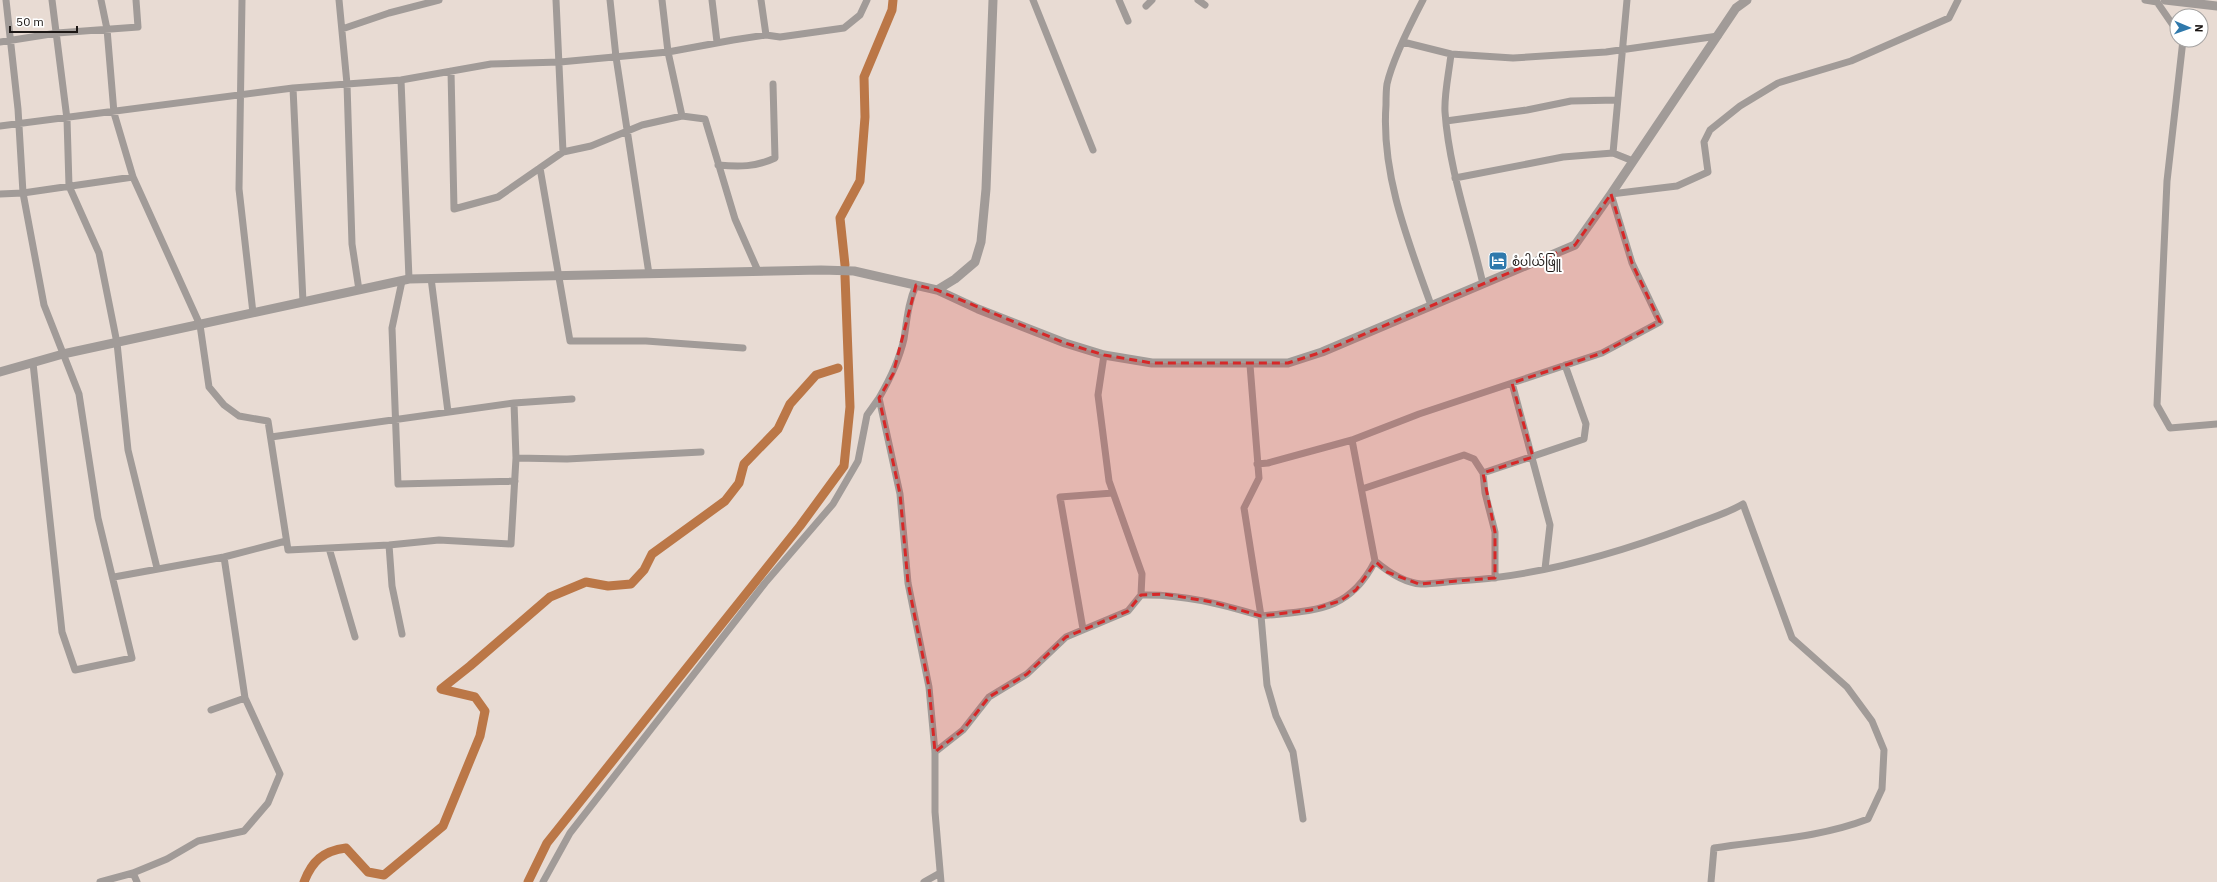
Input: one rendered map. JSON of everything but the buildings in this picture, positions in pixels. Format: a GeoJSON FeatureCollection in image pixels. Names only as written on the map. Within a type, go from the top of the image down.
{"type":"FeatureCollection","features":[{"type":"Feature","properties":{"kind":"street"},"geometry":{"type":"LineString","coordinates":[[6,0],[19,124],[23,193],[44,305],[79,394],[98,518],[114,577],[132,658],[75,670],[62,632],[33,363]]}},
{"type":"Feature","properties":{"kind":"street"},"geometry":{"type":"LineString","coordinates":[[52,0],[67,119],[69,186],[99,253],[117,343],[128,450],[157,568]]}},
{"type":"Feature","properties":{"kind":"street"},"geometry":{"type":"LineString","coordinates":[[101,0],[107,29],[114,113],[133,177],[200,325],[209,387],[224,405],[239,416],[268,421],[288,550],[389,545],[439,540],[510,544],[516,458],[514,403]]}},
{"type":"Feature","properties":{"kind":"street"},"geometry":{"type":"LineString","coordinates":[[0,42],[57,33],[138,27],[136,0]]}},
{"type":"Feature","properties":{"kind":"street"},"geometry":{"type":"LineString","coordinates":[[242,0],[239,189],[253,313]]}},
{"type":"Feature","properties":{"kind":"street"},"geometry":{"type":"LineString","coordinates":[[339,0],[347,84],[352,244],[360,290]]}},
{"type":"Feature","properties":{"kind":"street"},"geometry":{"type":"LineString","coordinates":[[342,28],[390,12],[439,0]]}},
{"type":"Feature","properties":{"kind":"street"},"geometry":{"type":"LineString","coordinates":[[556,0],[563,152]]}},
{"type":"Feature","properties":{"kind":"street"},"geometry":{"type":"LineString","coordinates":[[610,0],[616,57],[649,274]]}},
{"type":"Feature","properties":{"kind":"street"},"geometry":{"type":"LineString","coordinates":[[662,0],[668,52],[682,116]]}},
{"type":"Feature","properties":{"kind":"street"},"geometry":{"type":"LineString","coordinates":[[712,0],[717,42]]}},
{"type":"Feature","properties":{"kind":"street"},"geometry":{"type":"LineString","coordinates":[[761,0],[766,35]]}},
{"type":"Feature","properties":{"kind":"street"},"geometry":{"type":"LineString","coordinates":[[0,126],[114,113],[293,88],[401,80],[491,64],[560,62],[668,52],[703,47],[717,42],[766,35],[780,37],[844,28],[860,15],[867,0]]}},
{"type":"Feature","properties":{"kind":"street"},"geometry":{"type":"LineString","coordinates":[[937,290],[955,279],[974,262],[981,242],[986,189],[993,0]]}},
{"type":"Feature","properties":{"kind":"street"},"geometry":{"type":"LineString","coordinates":[[1033,0],[1093,150]]}},
{"type":"Feature","properties":{"kind":"street"},"geometry":{"type":"LineString","coordinates":[[1119,0],[1128,21]]}},
{"type":"Feature","properties":{"kind":"street"},"geometry":{"type":"LineString","coordinates":[[1146,6],[1152,0]]}},
{"type":"Feature","properties":{"kind":"street"},"geometry":{"type":"LineString","coordinates":[[1198,0],[1205,5]]}},
{"type":"Feature","properties":{"kind":"street"},"geometry":{"type":"LineString","coordinates":[[1423,0],[1403,42],[1387,84],[1385,134],[1389,173],[1406,236],[1431,305]]}},
{"type":"Feature","properties":{"kind":"street"},"geometry":{"type":"LineString","coordinates":[[1613,153],[1627,0]]}},
{"type":"Feature","properties":{"kind":"street"},"geometry":{"type":"LineString","coordinates":[[0,372],[64,354],[405,280],[431,278],[758,271],[854,271],[937,290],[978,309],[1057,340],[1104,355],[1152,363],[1288,363],[1322,352],[1575,245],[1718,36],[1736,4],[1747,0]]}},
{"type":"Feature","properties":{"kind":"street"},"geometry":{"type":"LineString","coordinates":[[1611,194],[1677,186],[1708,172],[1704,142],[1710,130],[1740,106],[1778,83],[1851,61],[1949,18],[1958,0]]}},
{"type":"Feature","properties":{"kind":"street"},"geometry":{"type":"LineString","coordinates":[[2145,0],[2157,2],[2169,19]]}},
{"type":"Feature","properties":{"kind":"street"},"geometry":{"type":"LineString","coordinates":[[2165,0],[2205,2],[2217,6]]}},
{"type":"Feature","properties":{"kind":"street"},"geometry":{"type":"LineString","coordinates":[[1403,42],[1451,54],[1513,58],[1623,49],[1718,36]]}},
{"type":"Feature","properties":{"kind":"street"},"geometry":{"type":"LineString","coordinates":[[2183,48],[2167,181],[2156,405],[2170,428],[2217,424]]}},
{"type":"Feature","properties":{"kind":"street"},"geometry":{"type":"LineString","coordinates":[[1451,54],[1445,110],[1446,121],[1455,178],[1483,284]]}},
{"type":"Feature","properties":{"kind":"street"},"geometry":{"type":"LineString","coordinates":[[451,71],[454,209],[498,197],[563,152],[591,146],[642,125],[682,116],[705,119],[735,219],[758,271]]}},
{"type":"Feature","properties":{"kind":"street"},"geometry":{"type":"LineString","coordinates":[[401,80],[405,280],[392,328],[398,484],[515,481]]}},
{"type":"Feature","properties":{"kind":"street"},"geometry":{"type":"LineString","coordinates":[[718,164],[734,167],[759,165],[775,158],[773,84]]}},
{"type":"Feature","properties":{"kind":"street"},"geometry":{"type":"LineString","coordinates":[[293,88],[303,302]]}},
{"type":"Feature","properties":{"kind":"street"},"geometry":{"type":"LineString","coordinates":[[1446,121],[1527,110],[1571,101],[1617,100]]}},
{"type":"Feature","properties":{"kind":"street"},"geometry":{"type":"LineString","coordinates":[[1455,178],[1563,157],[1613,153],[1633,162]]}},
{"type":"Feature","properties":{"kind":"street"},"geometry":{"type":"LineString","coordinates":[[540,168],[560,276],[570,341],[646,341],[743,348]]}},
{"type":"Feature","properties":{"kind":"street"},"geometry":{"type":"LineString","coordinates":[[0,194],[23,193],[133,177]]}},
{"type":"Feature","properties":{"kind":"street"},"geometry":{"type":"LineString","coordinates":[[1257,464],[1268,463],[1352,440],[1419,414],[1602,353],[1660,322],[1632,263],[1611,194]]}},
{"type":"Feature","properties":{"kind":"street"},"geometry":{"type":"LineString","coordinates":[[431,278],[448,412]]}},
{"type":"Feature","properties":{"kind":"street"},"geometry":{"type":"LineString","coordinates":[[543,882],[575,827],[765,583],[833,504],[858,461],[867,415],[893,374],[904,340],[909,301],[916,285]]}},
{"type":"Feature","properties":{"kind":"street"},"geometry":{"type":"LineString","coordinates":[[935,752],[963,730],[989,697],[1026,674],[1066,637],[1128,611],[1141,595],[1142,574],[1110,481],[1098,395],[1104,355]]}},
{"type":"Feature","properties":{"kind":"street"},"geometry":{"type":"LineString","coordinates":[[1250,364],[1259,478],[1244,508],[1261,616],[1267,685],[1276,716],[1293,752],[1303,819]]}},
{"type":"Feature","properties":{"kind":"street"},"geometry":{"type":"LineString","coordinates":[[1483,473],[1584,439],[1586,424],[1565,365]]}},
{"type":"Feature","properties":{"kind":"street"},"geometry":{"type":"LineString","coordinates":[[1512,383],[1550,524],[1545,569]]}},
{"type":"Feature","properties":{"kind":"street"},"geometry":{"type":"LineString","coordinates":[[879,398],[900,494],[908,583],[929,687],[935,752],[935,812],[941,882]]}},
{"type":"Feature","properties":{"kind":"street"},"geometry":{"type":"LineString","coordinates":[[271,438],[514,403],[572,400]]}},
{"type":"Feature","properties":{"kind":"street"},"geometry":{"type":"LineString","coordinates":[[1352,440],[1376,561],[1387,572],[1420,584],[1495,578],[1590,559],[1725,515],[1742,504],[1792,638],[1847,687],[1872,721],[1884,750],[1882,789],[1868,819],[1846,827],[1814,834],[1714,848],[1711,882]]}},
{"type":"Feature","properties":{"kind":"street"},"geometry":{"type":"LineString","coordinates":[[516,458],[567,459],[702,452]]}},
{"type":"Feature","properties":{"kind":"street"},"geometry":{"type":"LineString","coordinates":[[1362,490],[1464,455],[1474,459],[1483,473],[1485,493],[1495,532],[1495,578]]}},
{"type":"Feature","properties":{"kind":"street"},"geometry":{"type":"LineString","coordinates":[[1083,629],[1060,497],[1114,493]]}},
{"type":"Feature","properties":{"kind":"street"},"geometry":{"type":"LineString","coordinates":[[114,577],[224,557],[286,541]]}},
{"type":"Feature","properties":{"kind":"street"},"geometry":{"type":"LineString","coordinates":[[389,545],[392,586],[402,634]]}},
{"type":"Feature","properties":{"kind":"street"},"geometry":{"type":"LineString","coordinates":[[329,548],[355,637]]}},
{"type":"Feature","properties":{"kind":"street"},"geometry":{"type":"LineString","coordinates":[[100,882],[133,873],[167,859],[198,841],[244,831],[268,803],[280,774],[245,698],[224,557]]}},
{"type":"Feature","properties":{"kind":"street"},"geometry":{"type":"LineString","coordinates":[[1141,595],[1164,594],[1212,602],[1261,616],[1311,610],[1340,601],[1356,590],[1376,561]]}},
{"type":"Feature","properties":{"kind":"street"},"geometry":{"type":"LineString","coordinates":[[211,710],[245,698]]}},
{"type":"Feature","properties":{"kind":"street"},"geometry":{"type":"LineString","coordinates":[[133,873],[137,882]]}},
{"type":"Feature","properties":{"kind":"street"},"geometry":{"type":"LineString","coordinates":[[924,882],[940,873]]}},
{"type":"Feature","properties":{"kind":"highlighted area"},"geometry":{"type":"Polygon","coordinates":[[[1611,194],[1632,263],[1660,322],[1602,353],[1512,383],[1533,457],[1483,473],[1495,532],[1495,578],[1419,584],[1387,572],[1376,562],[1356,590],[1340,601],[1311,610],[1261,616],[1212,602],[1164,594],[1141,595],[1128,611],[1066,637],[1027,674],[989,697],[963,730],[935,752],[929,687],[908,583],[900,494],[879,398],[893,374],[916,285],[937,290],[1065,343],[1104,355],[1152,363],[1288,363],[1322,352],[1575,245],[1611,194]]]}},
{"type":"Feature","properties":{"kind":"waterway"},"geometry":{"type":"LineString","coordinates":[[845,265],[840,218],[860,181],[865,117],[864,77],[892,10],[893,0]]}},
{"type":"Feature","properties":{"kind":"waterway"},"geometry":{"type":"LineString","coordinates":[[528,882],[547,843],[800,526],[844,466],[850,407],[845,276]]}},
{"type":"Feature","properties":{"kind":"waterway"},"geometry":{"type":"LineString","coordinates":[[304,882],[311,868],[319,858],[338,849],[346,848],[368,872],[384,875],[443,826],[480,736],[485,711],[475,697],[441,689],[550,597],[586,582],[608,586],[631,584],[644,570],[652,554],[725,501],[739,483],[744,464],[778,429],[790,404],[816,375],[838,368]]}},
{"type":"Feature","properties":{"kind":"place","name":"စံပါယ်ဖြူ"},"geometry":{"type":"Point","coordinates":[1498,261]}}]}
